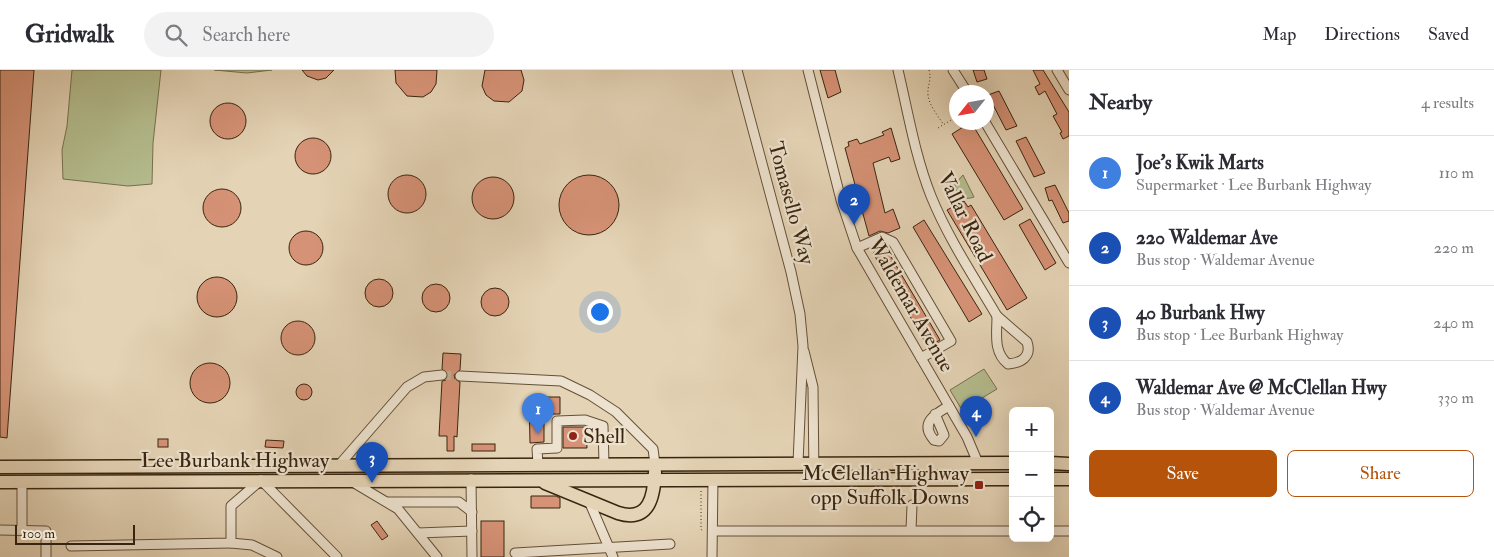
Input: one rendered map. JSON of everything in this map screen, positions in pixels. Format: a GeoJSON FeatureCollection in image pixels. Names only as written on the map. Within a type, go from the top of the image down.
{"type":"FeatureCollection","features":[{"type":"Feature","properties":{"kind":"highway","name":"Lee Burbank Highway"},"geometry":{"type":"LineString","coordinates":[[0,466],[1009,463]]}},
{"type":"Feature","properties":{"kind":"highway"},"geometry":{"type":"LineString","coordinates":[[538,480],[621,514],[636,515],[644,510],[650,502],[655,464]]}},
{"type":"Feature","properties":{"kind":"highway"},"geometry":{"type":"LineString","coordinates":[[1054,464],[1069,464]]}},
{"type":"Feature","properties":{"kind":"highway","name":"Lee Burbank Highway"},"geometry":{"type":"LineString","coordinates":[[0,482],[471,479],[1009,479]]}},
{"type":"Feature","properties":{"kind":"highway"},"geometry":{"type":"LineString","coordinates":[[1054,479],[1069,479]]}},
{"type":"Feature","properties":{"kind":"street","name":"Tomasello Way"},"geometry":{"type":"LineString","coordinates":[[737,70],[794,283],[803,346],[813,388],[814,479]]}},
{"type":"Feature","properties":{"kind":"street","name":"Waldemar Avenue"},"geometry":{"type":"LineString","coordinates":[[808,70],[841,200],[857,248],[972,446],[978,463]]}},
{"type":"Feature","properties":{"kind":"street","name":"Vallar Road"},"geometry":{"type":"LineString","coordinates":[[898,70],[919,157],[931,196],[951,237],[997,316],[1027,342],[1028,352],[1025,359],[1008,364],[1001,359],[998,351],[997,316]]}},
{"type":"Feature","properties":{"kind":"street"},"geometry":{"type":"LineString","coordinates":[[953,70],[963,85]]}},
{"type":"Feature","properties":{"kind":"street"},"geometry":{"type":"LineString","coordinates":[[1057,70],[1069,90]]}},
{"type":"Feature","properties":{"kind":"street"},"geometry":{"type":"LineString","coordinates":[[990,130],[1069,263]]}},
{"type":"Feature","properties":{"kind":"street"},"geometry":{"type":"LineString","coordinates":[[857,248],[882,237],[893,242],[952,341],[921,358]]}},
{"type":"Feature","properties":{"kind":"street","name":"Tomasello Way"},"geometry":{"type":"LineString","coordinates":[[798,463],[803,346]]}},
{"type":"Feature","properties":{"kind":"street"},"geometry":{"type":"LineString","coordinates":[[340,464],[406,386],[419,379],[442,375]]}},
{"type":"Feature","properties":{"kind":"street"},"geometry":{"type":"LineString","coordinates":[[460,376],[561,381],[593,397],[616,412],[652,449],[655,464]]}},
{"type":"Feature","properties":{"kind":"street"},"geometry":{"type":"LineString","coordinates":[[935,414],[949,406]]}},
{"type":"Feature","properties":{"kind":"street"},"geometry":{"type":"LineString","coordinates":[[538,464],[537,449],[557,448],[556,421],[585,420],[603,426],[604,464]]}},
{"type":"Feature","properties":{"kind":"street"},"geometry":{"type":"LineString","coordinates":[[471,479],[472,557]]}},
{"type":"Feature","properties":{"kind":"street"},"geometry":{"type":"LineString","coordinates":[[712,557],[709,533],[713,479]]}},
{"type":"Feature","properties":{"kind":"street"},"geometry":{"type":"LineString","coordinates":[[231,543],[231,506],[261,480],[337,557]]}},
{"type":"Feature","properties":{"kind":"street"},"geometry":{"type":"LineString","coordinates":[[348,480],[398,509],[437,557]]}},
{"type":"Feature","properties":{"kind":"street"},"geometry":{"type":"LineString","coordinates":[[22,482],[22,530]]}},
{"type":"Feature","properties":{"kind":"street"},"geometry":{"type":"LineString","coordinates":[[589,500],[612,557]]}},
{"type":"Feature","properties":{"kind":"street"},"geometry":{"type":"LineString","coordinates":[[387,502],[460,502],[472,512]]}},
{"type":"Feature","properties":{"kind":"street"},"geometry":{"type":"LineString","coordinates":[[911,530],[912,506]]}},
{"type":"Feature","properties":{"kind":"street"},"geometry":{"type":"LineString","coordinates":[[0,530],[46,530],[46,557]]}},
{"type":"Feature","properties":{"kind":"street"},"geometry":{"type":"LineString","coordinates":[[709,533],[911,530],[1009,531]]}},
{"type":"Feature","properties":{"kind":"street"},"geometry":{"type":"LineString","coordinates":[[418,533],[472,531]]}},
{"type":"Feature","properties":{"kind":"street"},"geometry":{"type":"LineString","coordinates":[[1054,531],[1069,531]]}},
{"type":"Feature","properties":{"kind":"street"},"geometry":{"type":"LineString","coordinates":[[71,546],[231,543],[252,545],[277,557]]}},
{"type":"Feature","properties":{"kind":"street"},"geometry":{"type":"LineString","coordinates":[[515,553],[670,544]]}},
{"type":"Feature","properties":{"kind":"path"},"geometry":{"type":"LineString","coordinates":[[929,70],[931,80],[928,92],[929,100],[944,125]]}},
{"type":"Feature","properties":{"kind":"path"},"geometry":{"type":"LineString","coordinates":[[938,128],[949,122]]}},
{"type":"Feature","properties":{"kind":"path"},"geometry":{"type":"LineString","coordinates":[[701,488],[701,529],[709,533]]}},
{"type":"Feature","properties":{"kind":"green space"},"geometry":{"type":"Polygon","coordinates":[[[72,70],[161,70],[153,143],[152,184],[128,186],[63,179],[62,150],[67,126],[72,70]]]}},
{"type":"Feature","properties":{"kind":"green space"},"geometry":{"type":"Polygon","coordinates":[[[214,70],[272,70],[247,73],[214,70]]]}},
{"type":"Feature","properties":{"kind":"green space"},"geometry":{"type":"Polygon","coordinates":[[[963,175],[974,197],[964,198],[958,194],[955,188],[955,184],[963,175]]]}},
{"type":"Feature","properties":{"kind":"green space"},"geometry":{"type":"Polygon","coordinates":[[[984,369],[997,389],[962,410],[950,390],[984,369]]]}},
{"type":"Feature","properties":{"kind":"building"},"geometry":{"type":"Polygon","coordinates":[[[0,70],[34,70],[7,438],[0,437],[0,70]]]}},
{"type":"Feature","properties":{"kind":"building"},"geometry":{"type":"Polygon","coordinates":[[[302,70],[334,70],[326,78],[318,80],[307,76],[302,70]]]}},
{"type":"Feature","properties":{"kind":"building"},"geometry":{"type":"Polygon","coordinates":[[[395,70],[437,70],[436,84],[431,92],[423,97],[407,96],[396,83],[395,70]]]}},
{"type":"Feature","properties":{"kind":"building"},"geometry":{"type":"Polygon","coordinates":[[[485,70],[521,70],[524,80],[522,91],[509,102],[494,101],[486,95],[482,86],[485,70]]]}},
{"type":"Feature","properties":{"kind":"building"},"geometry":{"type":"Polygon","coordinates":[[[820,70],[835,70],[841,92],[828,98],[820,70]]]}},
{"type":"Feature","properties":{"kind":"building"},"geometry":{"type":"Polygon","coordinates":[[[973,70],[984,70],[987,79],[977,82],[973,70]]]}},
{"type":"Feature","properties":{"kind":"building"},"geometry":{"type":"Polygon","coordinates":[[[1033,70],[1043,70],[1069,112],[1069,136],[1063,139],[1060,133],[1062,132],[1053,116],[1057,114],[1045,91],[1039,95],[1035,87],[1040,84],[1033,70]]]}},
{"type":"Feature","properties":{"kind":"building"},"geometry":{"type":"Polygon","coordinates":[[[999,91],[1017,126],[1006,130],[994,107],[994,93],[999,91]]]}},
{"type":"Feature","properties":{"kind":"building"},"geometry":{"type":"Polygon","coordinates":[[[228,103],[235,104],[241,108],[245,114],[245,128],[241,134],[235,138],[228,139],[221,138],[215,134],[211,128],[210,121],[211,114],[215,108],[221,104],[228,103]]]}},
{"type":"Feature","properties":{"kind":"building"},"geometry":{"type":"Polygon","coordinates":[[[891,128],[900,159],[891,162],[889,157],[873,163],[885,213],[893,209],[900,228],[888,233],[880,231],[869,236],[845,148],[849,146],[848,142],[857,139],[860,144],[884,135],[882,132],[891,128]]]}},
{"type":"Feature","properties":{"kind":"building"},"geometry":{"type":"Polygon","coordinates":[[[958,130],[976,130],[1023,209],[1004,220],[952,134],[958,130]]]}},
{"type":"Feature","properties":{"kind":"building"},"geometry":{"type":"Polygon","coordinates":[[[1026,137],[1045,173],[1034,177],[1016,141],[1026,137]]]}},
{"type":"Feature","properties":{"kind":"building"},"geometry":{"type":"Polygon","coordinates":[[[313,138],[326,143],[331,156],[326,169],[313,174],[300,169],[295,156],[300,143],[313,138]]]}},
{"type":"Feature","properties":{"kind":"building"},"geometry":{"type":"Polygon","coordinates":[[[407,175],[420,181],[426,194],[420,207],[407,213],[394,207],[388,194],[394,181],[407,175]]]}},
{"type":"Feature","properties":{"kind":"building"},"geometry":{"type":"Polygon","coordinates":[[[583,175],[595,175],[611,183],[617,193],[619,205],[617,217],[611,227],[595,235],[583,235],[567,227],[559,211],[559,199],[567,183],[583,175]]]}},
{"type":"Feature","properties":{"kind":"building"},"geometry":{"type":"Polygon","coordinates":[[[493,177],[508,183],[514,198],[508,213],[493,219],[478,213],[472,198],[478,183],[493,177]]]}},
{"type":"Feature","properties":{"kind":"building"},"geometry":{"type":"Polygon","coordinates":[[[1055,185],[1069,213],[1069,221],[1063,223],[1052,200],[1049,201],[1045,188],[1055,185]]]}},
{"type":"Feature","properties":{"kind":"building"},"geometry":{"type":"Polygon","coordinates":[[[222,189],[229,190],[235,195],[240,201],[240,215],[235,221],[229,226],[222,227],[215,226],[209,221],[204,215],[203,208],[204,201],[209,195],[215,190],[222,189]]]}},
{"type":"Feature","properties":{"kind":"building"},"geometry":{"type":"Polygon","coordinates":[[[964,201],[968,207],[971,205],[1027,298],[1007,310],[947,210],[964,201]]]}},
{"type":"Feature","properties":{"kind":"building"},"geometry":{"type":"Polygon","coordinates":[[[1030,219],[1056,263],[1045,270],[1019,225],[1030,219]]]}},
{"type":"Feature","properties":{"kind":"building"},"geometry":{"type":"Polygon","coordinates":[[[924,220],[982,314],[969,322],[913,227],[924,220]]]}},
{"type":"Feature","properties":{"kind":"building"},"geometry":{"type":"Polygon","coordinates":[[[306,231],[313,232],[318,236],[322,241],[322,255],[318,260],[313,264],[306,265],[299,264],[294,260],[290,255],[289,248],[290,241],[294,236],[299,232],[306,231]]]}},
{"type":"Feature","properties":{"kind":"building"},"geometry":{"type":"Polygon","coordinates":[[[884,245],[940,340],[928,347],[873,253],[884,245]]]}},
{"type":"Feature","properties":{"kind":"building"},"geometry":{"type":"Polygon","coordinates":[[[221,277],[228,280],[234,286],[237,297],[236,305],[228,314],[221,317],[213,317],[206,314],[198,305],[197,293],[200,286],[209,278],[221,277]]]}},
{"type":"Feature","properties":{"kind":"building"},"geometry":{"type":"Polygon","coordinates":[[[379,279],[389,283],[393,293],[389,303],[379,307],[369,303],[365,293],[369,283],[379,279]]]}},
{"type":"Feature","properties":{"kind":"building"},"geometry":{"type":"Polygon","coordinates":[[[436,284],[446,288],[450,298],[446,308],[436,312],[426,308],[422,298],[426,288],[436,284]]]}},
{"type":"Feature","properties":{"kind":"building"},"geometry":{"type":"Polygon","coordinates":[[[495,288],[505,292],[509,302],[505,312],[495,316],[485,312],[481,302],[485,292],[495,288]]]}},
{"type":"Feature","properties":{"kind":"building"},"geometry":{"type":"Polygon","coordinates":[[[298,321],[305,322],[310,326],[314,331],[314,345],[310,350],[305,354],[298,355],[291,354],[286,350],[282,345],[281,338],[282,331],[286,326],[291,322],[298,321]]]}},
{"type":"Feature","properties":{"kind":"building"},"geometry":{"type":"Polygon","coordinates":[[[443,353],[461,354],[460,370],[454,375],[455,379],[460,382],[457,437],[454,436],[454,451],[447,451],[447,436],[439,436],[442,381],[446,380],[448,375],[442,369],[443,353]]]}},
{"type":"Feature","properties":{"kind":"building"},"geometry":{"type":"Polygon","coordinates":[[[214,363],[221,366],[227,372],[230,383],[229,391],[221,400],[214,403],[206,403],[199,400],[191,391],[190,379],[193,372],[202,364],[214,363]]]}},
{"type":"Feature","properties":{"kind":"building"},"geometry":{"type":"Polygon","coordinates":[[[304,384],[312,392],[304,400],[296,392],[304,384]]]}},
{"type":"Feature","properties":{"kind":"building"},"geometry":{"type":"Polygon","coordinates":[[[529,397],[560,397],[560,414],[544,414],[544,442],[530,443],[529,397]]]}},
{"type":"Feature","properties":{"kind":"building"},"geometry":{"type":"Polygon","coordinates":[[[563,427],[586,427],[587,448],[563,448],[563,427]]]}},
{"type":"Feature","properties":{"kind":"building"},"geometry":{"type":"Polygon","coordinates":[[[158,439],[168,439],[168,447],[158,447],[158,439]]]}},
{"type":"Feature","properties":{"kind":"building"},"geometry":{"type":"Polygon","coordinates":[[[266,440],[284,441],[283,448],[265,447],[266,440]]]}},
{"type":"Feature","properties":{"kind":"building"},"geometry":{"type":"Polygon","coordinates":[[[472,444],[495,444],[495,451],[472,451],[472,444]]]}},
{"type":"Feature","properties":{"kind":"building"},"geometry":{"type":"Polygon","coordinates":[[[531,496],[556,496],[560,498],[560,508],[531,508],[531,496]]]}},
{"type":"Feature","properties":{"kind":"building"},"geometry":{"type":"Polygon","coordinates":[[[377,521],[388,536],[382,540],[371,525],[377,521]]]}},
{"type":"Feature","properties":{"kind":"building"},"geometry":{"type":"Polygon","coordinates":[[[481,521],[504,521],[504,557],[481,557],[481,521]]]}},
{"type":"Feature","properties":{"kind":"tunnel"},"geometry":{"type":"LineString","coordinates":[[442,375],[460,376]]}},
{"type":"Feature","properties":{"kind":"place","name":"220 Waldemar Ave"},"geometry":{"type":"Point","coordinates":[854,225]}},
{"type":"Feature","properties":{"kind":"place","name":"Joe's Kwik Marts"},"geometry":{"type":"Point","coordinates":[538,434]}},
{"type":"Feature","properties":{"kind":"place","name":"Shell"},"geometry":{"type":"Point","coordinates":[573,436]}},
{"type":"Feature","properties":{"kind":"place","name":"Waldemar Ave @ McClellan Hwy"},"geometry":{"type":"Point","coordinates":[976,437]}},
{"type":"Feature","properties":{"kind":"place","name":"40 Burbank Hwy"},"geometry":{"type":"Point","coordinates":[372,483]}},
{"type":"Feature","properties":{"kind":"place","name":"McClellan Highway opp Suffolk Downs"},"geometry":{"type":"Point","coordinates":[979,485]}}]}
